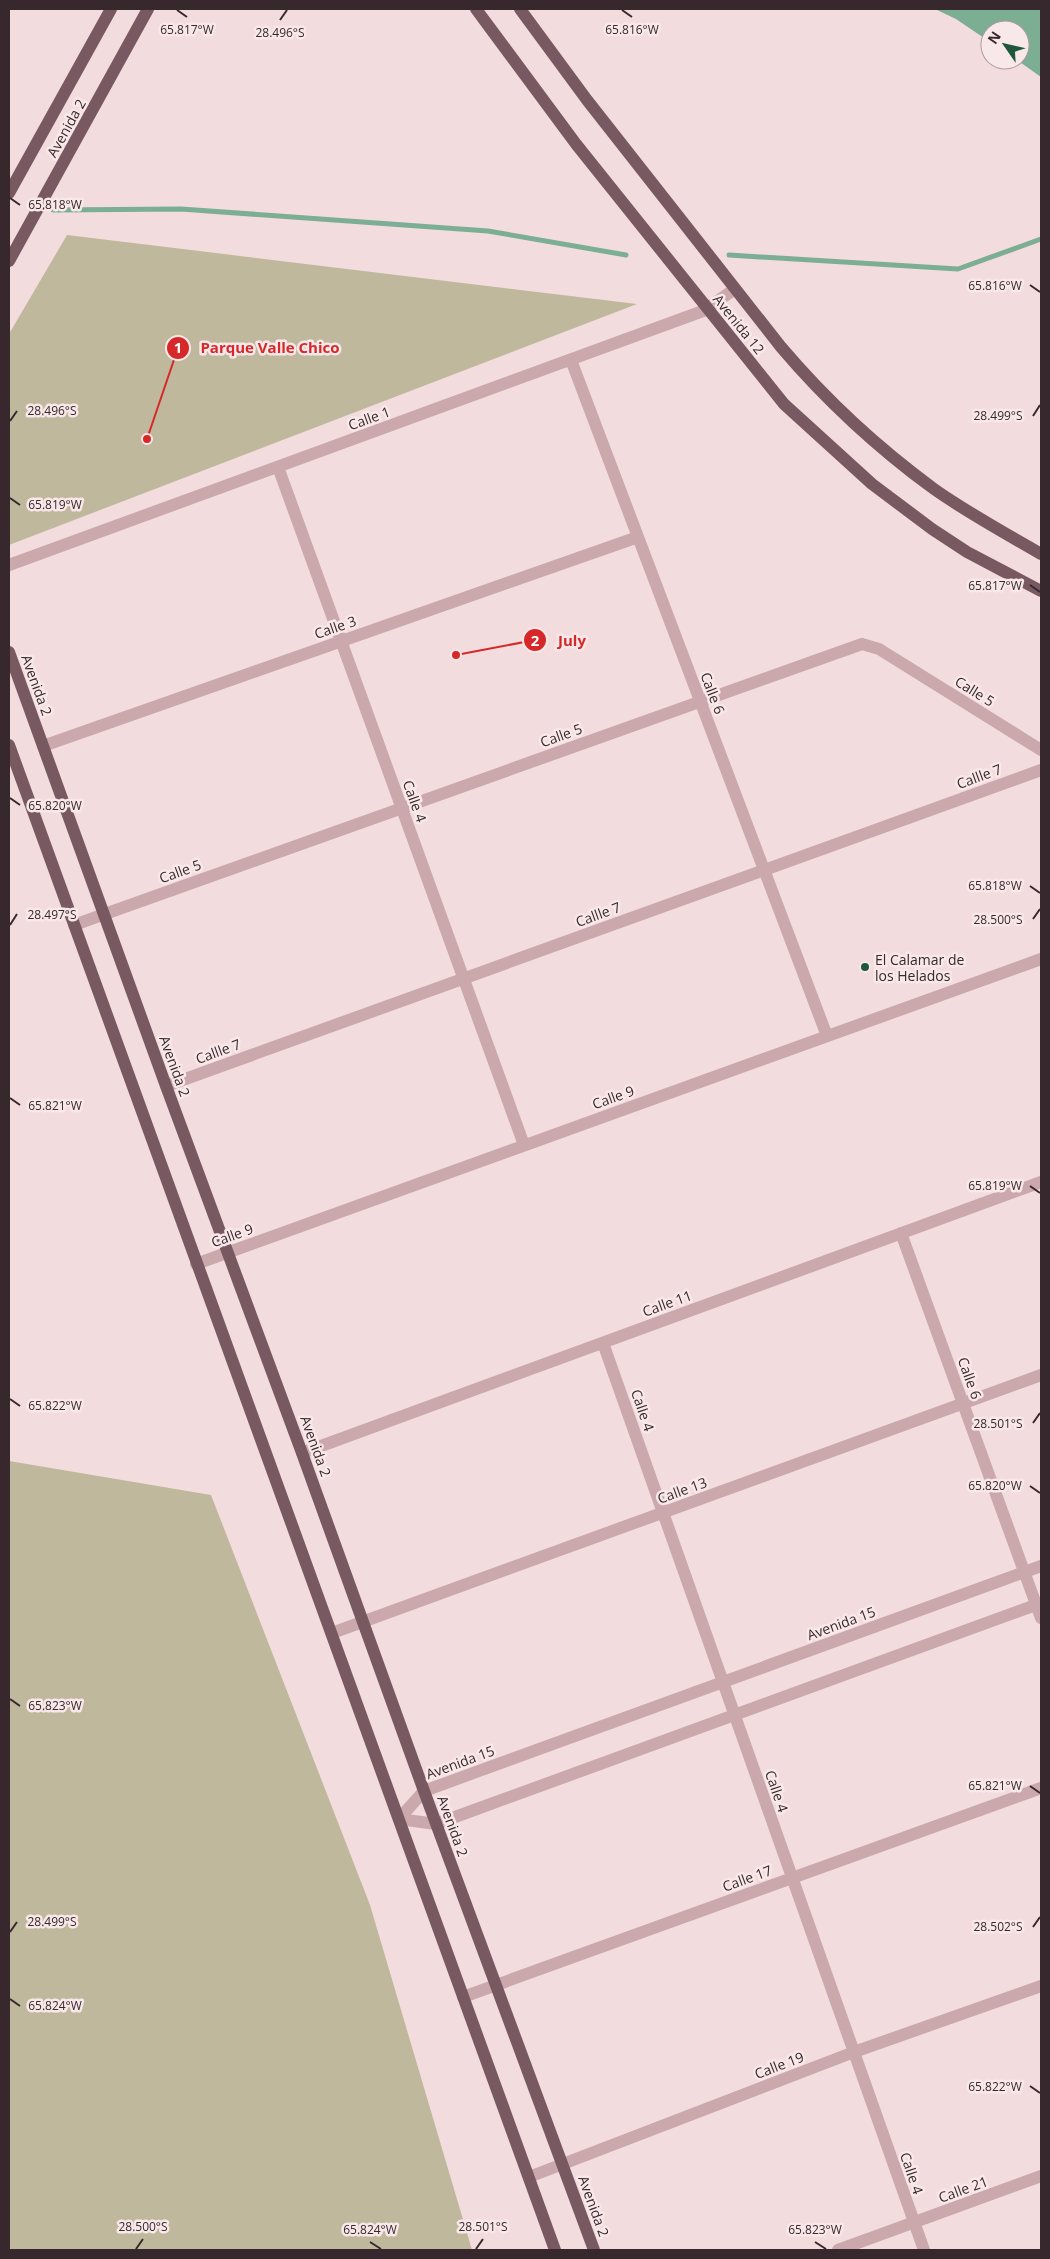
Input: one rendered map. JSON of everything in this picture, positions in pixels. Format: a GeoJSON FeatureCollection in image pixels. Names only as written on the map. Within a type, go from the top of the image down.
{"type":"FeatureCollection","features":[{"type":"Feature","properties":{"kind":"main road","name":"Avenida 2"},"geometry":{"type":"LineString","coordinates":[[9,193],[111,9]]}},
{"type":"Feature","properties":{"kind":"main road","name":"Avenida 2"},"geometry":{"type":"LineString","coordinates":[[9,261],[148,9]]}},
{"type":"Feature","properties":{"kind":"main road","name":"Avenida 12"},"geometry":{"type":"LineString","coordinates":[[476,9],[576,144],[784,404],[872,484],[932,529],[967,552],[1041,591]]}},
{"type":"Feature","properties":{"kind":"main road","name":"Avenida 12"},"geometry":{"type":"LineString","coordinates":[[520,9],[588,100],[781,348],[814,385],[867,435],[934,489],[1041,554]]}},
{"type":"Feature","properties":{"kind":"main road","name":"Avenida 2"},"geometry":{"type":"LineString","coordinates":[[9,652],[436,1824],[594,2250]]}},
{"type":"Feature","properties":{"kind":"main road"},"geometry":{"type":"LineString","coordinates":[[9,745],[555,2250]]}},
{"type":"Feature","properties":{"kind":"street","name":"Calle 1"},"geometry":{"type":"LineString","coordinates":[[9,565],[708,308],[735,289]]}},
{"type":"Feature","properties":{"kind":"street","name":"Calle 6"},"geometry":{"type":"LineString","coordinates":[[570,360],[826,1036]]}},
{"type":"Feature","properties":{"kind":"street","name":"Calle 4"},"geometry":{"type":"LineString","coordinates":[[278,467],[524,1145]]}},
{"type":"Feature","properties":{"kind":"street","name":"Calle 3"},"geometry":{"type":"LineString","coordinates":[[43,746],[638,537]]}},
{"type":"Feature","properties":{"kind":"street","name":"Calle 5"},"geometry":{"type":"LineString","coordinates":[[74,925],[862,644],[879,649],[1041,750]]}},
{"type":"Feature","properties":{"kind":"street","name":"Callle 7"},"geometry":{"type":"LineString","coordinates":[[166,1086],[1041,770]]}},
{"type":"Feature","properties":{"kind":"street","name":"Calle 9"},"geometry":{"type":"LineString","coordinates":[[196,1264],[1041,959]]}},
{"type":"Feature","properties":{"kind":"street","name":"Calle 11"},"geometry":{"type":"LineString","coordinates":[[302,1453],[1041,1182]]}},
{"type":"Feature","properties":{"kind":"street","name":"Calle 6"},"geometry":{"type":"LineString","coordinates":[[901,1233],[1025,1572],[1039,1604],[1041,1618]]}},
{"type":"Feature","properties":{"kind":"street","name":"Calle 4"},"geometry":{"type":"LineString","coordinates":[[603,1343],[924,2250]]}},
{"type":"Feature","properties":{"kind":"street","name":"Calle 13"},"geometry":{"type":"LineString","coordinates":[[332,1633],[1041,1376]]}},
{"type":"Feature","properties":{"kind":"street","name":"Avenida 15"},"geometry":{"type":"LineString","coordinates":[[399,1819],[424,1791],[1041,1566]]}},
{"type":"Feature","properties":{"kind":"street"},"geometry":{"type":"LineString","coordinates":[[399,1819],[436,1824],[1039,1604]]}},
{"type":"Feature","properties":{"kind":"street","name":"Calle 17"},"geometry":{"type":"LineString","coordinates":[[464,1997],[1041,1788]]}},
{"type":"Feature","properties":{"kind":"street","name":"Calle 19"},"geometry":{"type":"LineString","coordinates":[[528,2177],[854,2052],[1041,1986]]}},
{"type":"Feature","properties":{"kind":"street","name":"Calle 21"},"geometry":{"type":"LineString","coordinates":[[838,2250],[1041,2176]]}},
{"type":"Feature","properties":{"kind":"shaded area"},"geometry":{"type":"Polygon","coordinates":[[[935,9],[1041,9],[1041,77],[1030,69],[1030,20],[980,20],[980,35],[956,19],[935,9]]]}},
{"type":"Feature","properties":{"kind":"shaded area"},"geometry":{"type":"Polygon","coordinates":[[[67,235],[637,304],[9,545],[9,334],[67,235]]]}},
{"type":"Feature","properties":{"kind":"shaded area"},"geometry":{"type":"Polygon","coordinates":[[[9,1461],[211,1495],[370,1905],[472,2250],[9,2250],[9,1461]]]}},
{"type":"Feature","properties":{"kind":"waterway"},"geometry":{"type":"LineString","coordinates":[[53,210],[181,209],[488,231],[626,255]]}},
{"type":"Feature","properties":{"kind":"waterway"},"geometry":{"type":"LineString","coordinates":[[729,255],[958,269],[1041,239]]}},
{"type":"Feature","properties":{"kind":"place","name":"Parque Valle Chico"},"geometry":{"type":"Point","coordinates":[147,439]}},
{"type":"Feature","properties":{"kind":"place","name":"July"},"geometry":{"type":"Point","coordinates":[456,655]}},
{"type":"Feature","properties":{"kind":"place","name":"El Calamar de los Helados"},"geometry":{"type":"Point","coordinates":[865,967]}}]}
